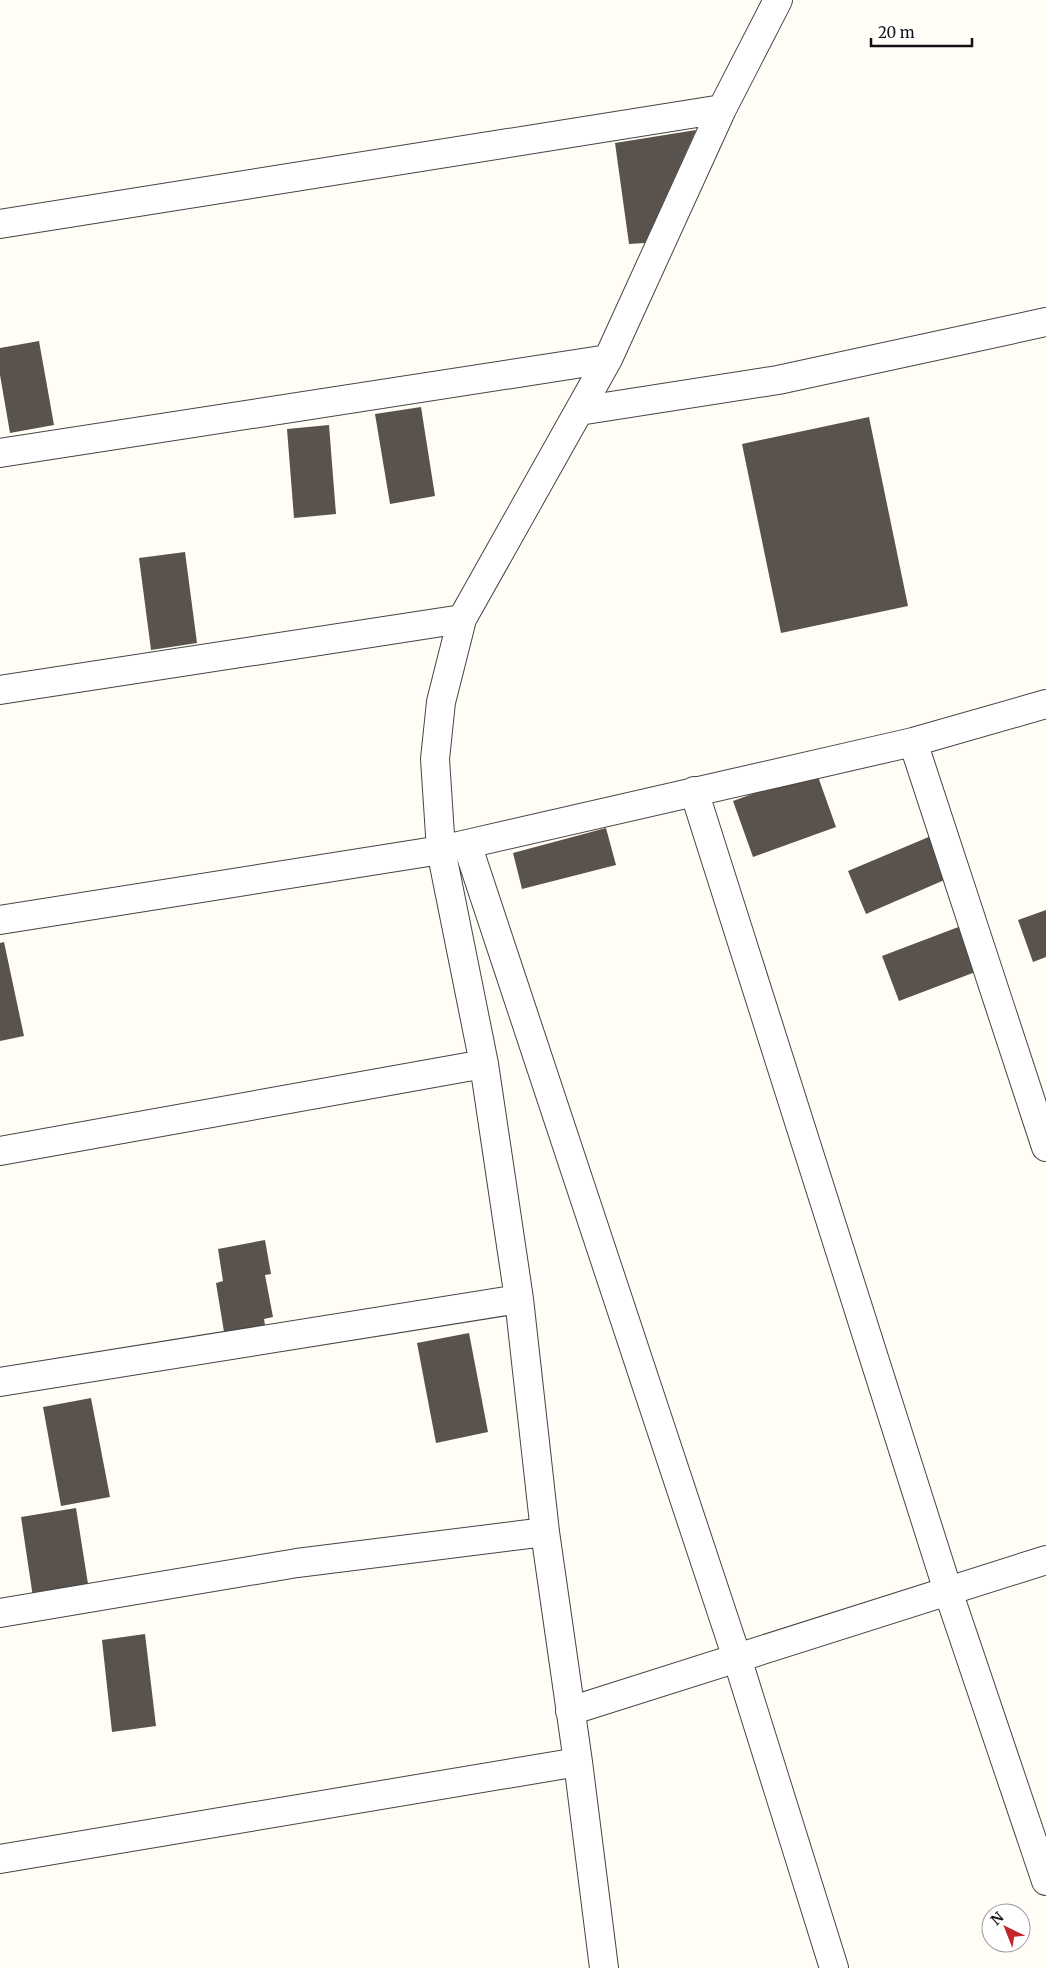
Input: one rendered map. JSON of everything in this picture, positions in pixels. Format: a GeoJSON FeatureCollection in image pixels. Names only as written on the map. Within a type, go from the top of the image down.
{"type":"FeatureCollection","features":[{"type":"Feature","properties":{"kind":"street"},"geometry":{"type":"LineString","coordinates":[[604,1968],[578,1762],[545,1532],[519,1299],[454,847],[434,759],[441,702],[462,618],[608,359],[722,109],[778,0]]}},
{"type":"Feature","properties":{"kind":"street"},"geometry":{"type":"LineString","coordinates":[[0,224],[722,109]]}},
{"type":"Feature","properties":{"kind":"street"},"geometry":{"type":"LineString","coordinates":[[579,411],[778,380],[1046,322]]}},
{"type":"Feature","properties":{"kind":"street"},"geometry":{"type":"LineString","coordinates":[[0,454],[608,359]]}},
{"type":"Feature","properties":{"kind":"street"},"geometry":{"type":"LineString","coordinates":[[0,690],[462,618]]}},
{"type":"Feature","properties":{"kind":"street"},"geometry":{"type":"LineString","coordinates":[[0,920],[454,847],[913,742],[1046,704]]}},
{"type":"Feature","properties":{"kind":"street"},"geometry":{"type":"LineString","coordinates":[[913,742],[1046,1147]]}},
{"type":"Feature","properties":{"kind":"street"},"geometry":{"type":"LineString","coordinates":[[694,791],[948,1591],[1046,1881]]}},
{"type":"Feature","properties":{"kind":"street"},"geometry":{"type":"LineString","coordinates":[[454,847],[737,1658],[834,1968]]}},
{"type":"Feature","properties":{"kind":"street"},"geometry":{"type":"LineString","coordinates":[[0,1151],[484,1064]]}},
{"type":"Feature","properties":{"kind":"street"},"geometry":{"type":"LineString","coordinates":[[0,1382],[519,1299]]}},
{"type":"Feature","properties":{"kind":"street"},"geometry":{"type":"LineString","coordinates":[[0,1614],[297,1563],[545,1532]]}},
{"type":"Feature","properties":{"kind":"street"},"geometry":{"type":"LineString","coordinates":[[570,1711],[1046,1560]]}},
{"type":"Feature","properties":{"kind":"street"},"geometry":{"type":"LineString","coordinates":[[0,1858],[578,1762]]}},
{"type":"Feature","properties":{"kind":"building"},"geometry":{"type":"Polygon","coordinates":[[[696,130],[645,243],[629,244],[615,143],[696,130]]]}},
{"type":"Feature","properties":{"kind":"building"},"geometry":{"type":"Polygon","coordinates":[[[39,341],[54,425],[10,433],[0,375],[0,348],[39,341]]]}},
{"type":"Feature","properties":{"kind":"building"},"geometry":{"type":"Polygon","coordinates":[[[421,407],[435,496],[390,504],[375,414],[421,407]]]}},
{"type":"Feature","properties":{"kind":"building"},"geometry":{"type":"Polygon","coordinates":[[[869,417],[908,606],[781,633],[742,444],[869,417]]]}},
{"type":"Feature","properties":{"kind":"building"},"geometry":{"type":"Polygon","coordinates":[[[329,425],[336,514],[294,518],[287,429],[329,425]]]}},
{"type":"Feature","properties":{"kind":"building"},"geometry":{"type":"Polygon","coordinates":[[[185,552],[197,643],[151,650],[139,558],[185,552]]]}},
{"type":"Feature","properties":{"kind":"building"},"geometry":{"type":"Polygon","coordinates":[[[816,771],[836,827],[753,857],[733,801],[816,771]]]}},
{"type":"Feature","properties":{"kind":"building"},"geometry":{"type":"Polygon","coordinates":[[[606,828],[616,865],[522,889],[513,853],[606,828]]]}},
{"type":"Feature","properties":{"kind":"building"},"geometry":{"type":"Polygon","coordinates":[[[931,836],[949,878],[866,914],[848,871],[931,836]]]}},
{"type":"Feature","properties":{"kind":"building"},"geometry":{"type":"Polygon","coordinates":[[[1046,910],[1046,957],[1033,962],[1018,920],[1046,910]]]}},
{"type":"Feature","properties":{"kind":"building"},"geometry":{"type":"Polygon","coordinates":[[[961,926],[978,971],[899,1001],[882,956],[961,926]]]}},
{"type":"Feature","properties":{"kind":"building"},"geometry":{"type":"Polygon","coordinates":[[[4,942],[24,1036],[0,1041],[0,943],[4,942]]]}},
{"type":"Feature","properties":{"kind":"building"},"geometry":{"type":"Polygon","coordinates":[[[265,1240],[271,1274],[265,1275],[273,1317],[264,1319],[266,1331],[225,1338],[216,1283],[223,1281],[218,1249],[265,1240]]]}},
{"type":"Feature","properties":{"kind":"building"},"geometry":{"type":"Polygon","coordinates":[[[469,1333],[488,1432],[436,1443],[417,1343],[469,1333]]]}},
{"type":"Feature","properties":{"kind":"building"},"geometry":{"type":"Polygon","coordinates":[[[91,1398],[110,1497],[61,1506],[43,1407],[91,1398]]]}},
{"type":"Feature","properties":{"kind":"building"},"geometry":{"type":"Polygon","coordinates":[[[76,1508],[88,1584],[34,1604],[21,1517],[76,1508]]]}},
{"type":"Feature","properties":{"kind":"building"},"geometry":{"type":"Polygon","coordinates":[[[145,1634],[156,1726],[112,1732],[102,1640],[145,1634]]]}}]}
